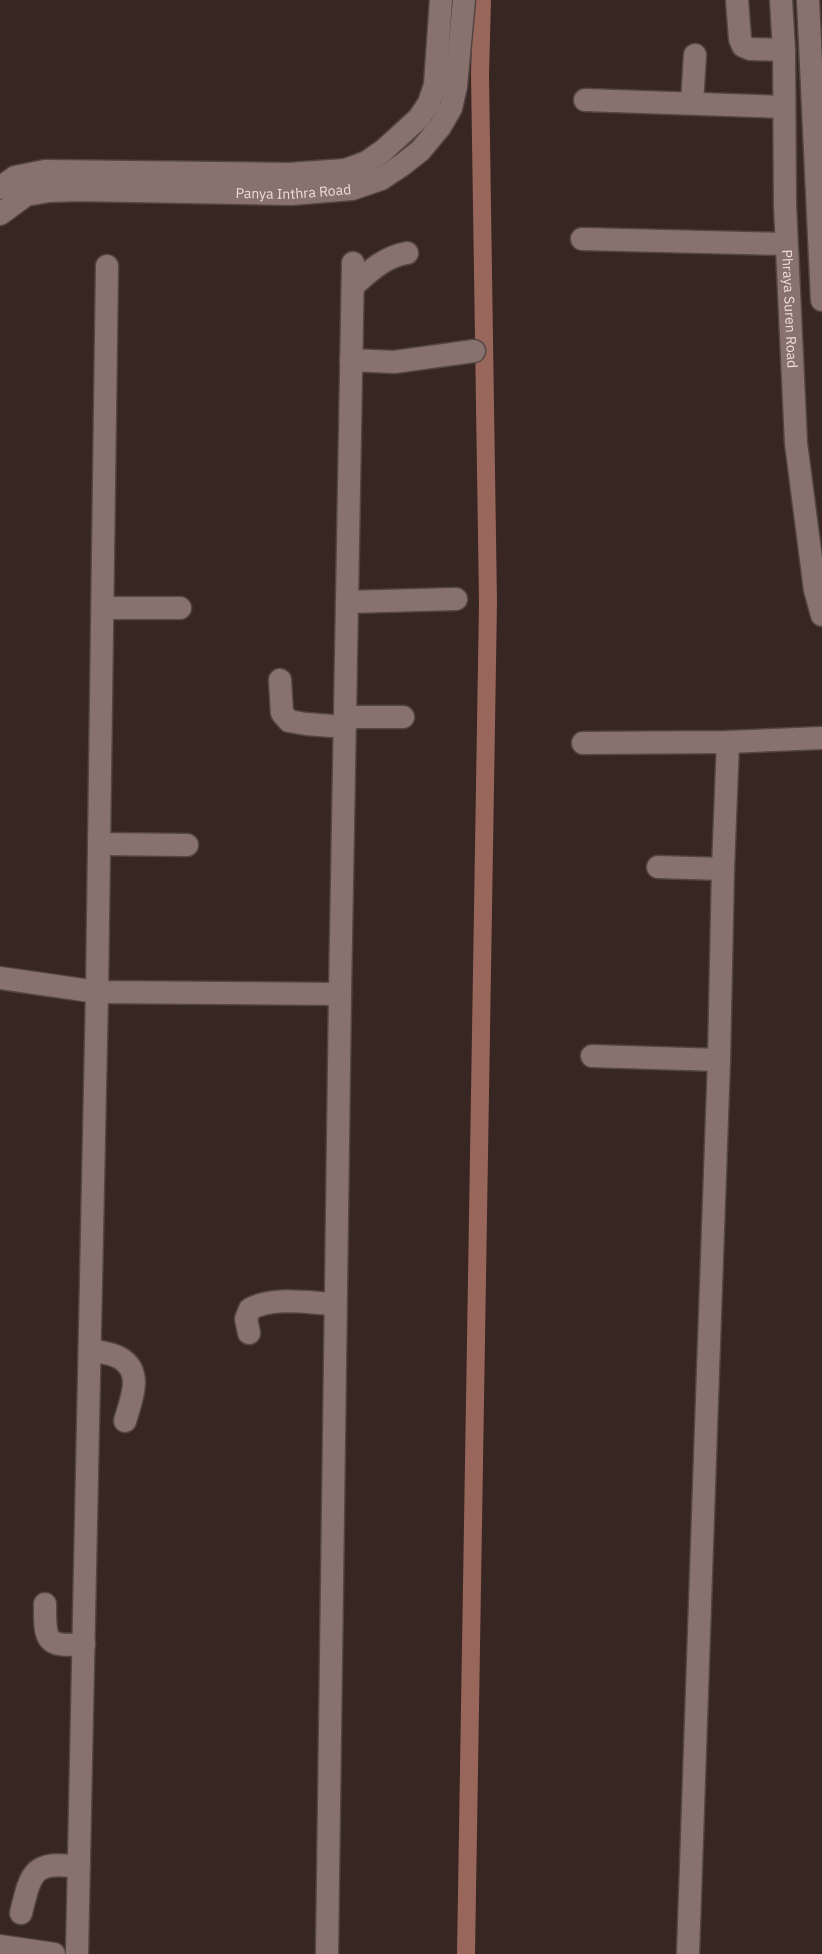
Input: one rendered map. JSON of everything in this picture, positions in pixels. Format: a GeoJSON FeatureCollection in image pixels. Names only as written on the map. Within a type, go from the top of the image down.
{"type":"FeatureCollection","features":[{"type":"Feature","properties":{"kind":"street","name":"Panya Inthra Road"},"geometry":{"type":"LineString","coordinates":[[0,188],[15,177],[45,172],[289,174],[345,170],[367,162],[384,150],[419,118],[429,103],[436,85],[442,0]]}},
{"type":"Feature","properties":{"kind":"street","name":"Panya Inthra Road"},"geometry":{"type":"LineString","coordinates":[[0,214],[26,195],[49,191],[291,194],[352,189],[380,179],[420,151],[440,126],[451,108],[456,86],[464,0]]}},
{"type":"Feature","properties":{"kind":"street"},"geometry":{"type":"LineString","coordinates":[[737,0],[740,39],[743,46],[784,50]]}},
{"type":"Feature","properties":{"kind":"street","name":"Phraya Suren Road"},"geometry":{"type":"LineString","coordinates":[[780,0],[784,50],[786,244],[796,444],[815,590],[822,615]]}},
{"type":"Feature","properties":{"kind":"street"},"geometry":{"type":"LineString","coordinates":[[813,2],[822,300]]}},
{"type":"Feature","properties":{"kind":"street"},"geometry":{"type":"LineString","coordinates":[[692,103],[695,55]]}},
{"type":"Feature","properties":{"kind":"street"},"geometry":{"type":"LineString","coordinates":[[585,100],[784,107]]}},
{"type":"Feature","properties":{"kind":"street"},"geometry":{"type":"LineString","coordinates":[[582,239],[786,244]]}},
{"type":"Feature","properties":{"kind":"street"},"geometry":{"type":"LineString","coordinates":[[353,286],[380,262],[394,255],[407,253]]}},
{"type":"Feature","properties":{"kind":"street"},"geometry":{"type":"LineString","coordinates":[[327,1954],[335,1304],[353,263]]}},
{"type":"Feature","properties":{"kind":"street"},"geometry":{"type":"LineString","coordinates":[[77,1954],[100,844],[107,266]]}},
{"type":"Feature","properties":{"kind":"street"},"geometry":{"type":"LineString","coordinates":[[351,360],[394,362],[474,351]]}},
{"type":"Feature","properties":{"kind":"street"},"geometry":{"type":"LineString","coordinates":[[347,602],[456,599]]}},
{"type":"Feature","properties":{"kind":"street"},"geometry":{"type":"LineString","coordinates":[[103,608],[180,608]]}},
{"type":"Feature","properties":{"kind":"street"},"geometry":{"type":"LineString","coordinates":[[280,680],[282,713],[288,721],[306,724],[403,716]]}},
{"type":"Feature","properties":{"kind":"street"},"geometry":{"type":"LineString","coordinates":[[583,743],[728,742],[822,738]]}},
{"type":"Feature","properties":{"kind":"street"},"geometry":{"type":"LineString","coordinates":[[688,1954],[697,1649],[709,1373],[728,742]]}},
{"type":"Feature","properties":{"kind":"street"},"geometry":{"type":"LineString","coordinates":[[100,844],[187,845]]}},
{"type":"Feature","properties":{"kind":"street"},"geometry":{"type":"LineString","coordinates":[[658,867],[723,869]]}},
{"type":"Feature","properties":{"kind":"street"},"geometry":{"type":"LineString","coordinates":[[0,978],[97,992],[340,994]]}},
{"type":"Feature","properties":{"kind":"street"},"geometry":{"type":"LineString","coordinates":[[592,1056],[719,1060]]}},
{"type":"Feature","properties":{"kind":"street"},"geometry":{"type":"LineString","coordinates":[[249,1333],[246,1319],[250,1310],[259,1305],[270,1302],[335,1304]]}},
{"type":"Feature","properties":{"kind":"street"},"geometry":{"type":"LineString","coordinates":[[90,1350],[118,1357],[128,1364],[134,1373],[134,1391],[125,1421]]}},
{"type":"Feature","properties":{"kind":"street"},"geometry":{"type":"LineString","coordinates":[[45,1604],[47,1637],[54,1643],[67,1646],[84,1644]]}},
{"type":"Feature","properties":{"kind":"street"},"geometry":{"type":"LineString","coordinates":[[21,1913],[33,1875],[41,1868],[52,1864],[79,1867]]}},
{"type":"Feature","properties":{"kind":"street"},"geometry":{"type":"LineString","coordinates":[[0,1946],[54,1954]]}},
{"type":"Feature","properties":{"kind":"waterway"},"geometry":{"type":"LineString","coordinates":[[466,1954],[488,602],[480,75],[482,0]]}}]}
